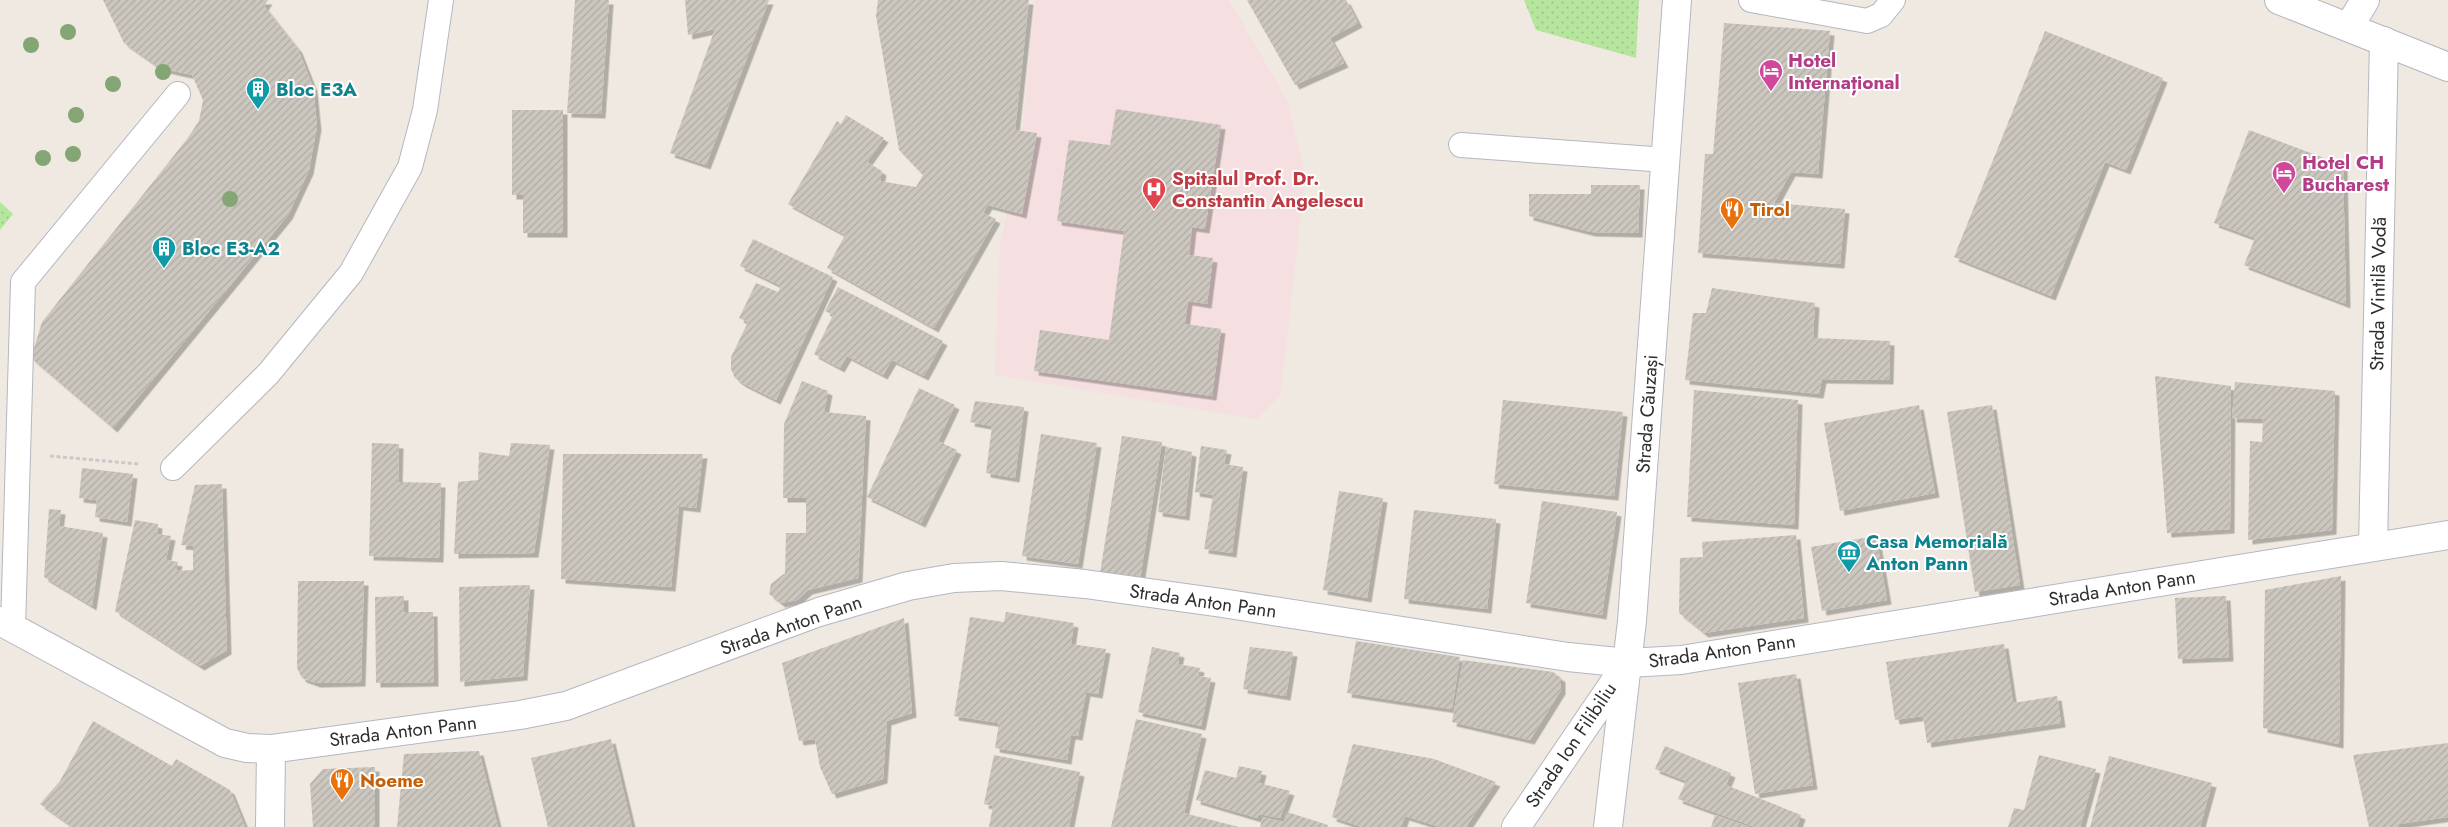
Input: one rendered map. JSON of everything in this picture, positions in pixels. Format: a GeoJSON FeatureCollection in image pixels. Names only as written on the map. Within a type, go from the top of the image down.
{"type":"FeatureCollection","features":[{"type":"Feature","properties":{"kind":"street","name":"Strada Căuzași"},"geometry":{"type":"LineString","coordinates":[[1608,827],[1628,663],[1677,0]]}},
{"type":"Feature","properties":{"kind":"street"},"geometry":{"type":"LineString","coordinates":[[2279,0],[2448,66]]}},
{"type":"Feature","properties":{"kind":"street"},"geometry":{"type":"LineString","coordinates":[[2349,27],[2365,0]]}},
{"type":"Feature","properties":{"kind":"street","name":"Strada Vintilă Vodă"},"geometry":{"type":"LineString","coordinates":[[2373,546],[2384,41]]}},
{"type":"Feature","properties":{"kind":"street","name":"Strada Anton Pann"},"geometry":{"type":"LineString","coordinates":[[7,625],[225,742],[247,748],[271,749],[520,715],[566,706],[819,612],[908,586],[954,578],[1001,576],[1085,584],[1222,603],[1568,657],[1628,663],[1681,660],[2448,535]]}},
{"type":"Feature","properties":{"kind":"street","name":"Strada Ion Filibiliu"},"geometry":{"type":"LineString","coordinates":[[1516,827],[1628,663]]}},
{"type":"Feature","properties":{"kind":"street"},"geometry":{"type":"LineString","coordinates":[[270,827],[271,749]]}},
{"type":"Feature","properties":{"kind":"lane"},"geometry":{"type":"LineString","coordinates":[[174,468],[268,374],[351,273],[410,167],[425,110],[441,0]]}},
{"type":"Feature","properties":{"kind":"lane"},"geometry":{"type":"LineString","coordinates":[[1751,0],[1866,21],[1881,15],[1892,0]]}},
{"type":"Feature","properties":{"kind":"lane"},"geometry":{"type":"LineString","coordinates":[[7,625],[18,453],[23,282],[178,94]]}},
{"type":"Feature","properties":{"kind":"lane"},"geometry":{"type":"LineString","coordinates":[[1461,145],[1666,160]]}},
{"type":"Feature","properties":{"kind":"path"},"geometry":{"type":"LineString","coordinates":[[18,453],[174,468]]}},
{"type":"Feature","properties":{"kind":"shaded area","name":"Spitalul Prof. Dr. Constantin Angelescu"},"geometry":{"type":"Polygon","coordinates":[[[1035,0],[1229,0],[1288,102],[1305,175],[1281,394],[1257,419],[995,375],[1000,245],[1021,142],[1035,0]]]}},
{"type":"Feature","properties":{"kind":"green space"},"geometry":{"type":"Polygon","coordinates":[[[1524,0],[1639,0],[1636,58],[1536,30],[1524,0]]]}},
{"type":"Feature","properties":{"kind":"green space"},"geometry":{"type":"Polygon","coordinates":[[[0,202],[13,214],[0,230],[0,202]]]}},
{"type":"Feature","properties":{"kind":"building"},"geometry":{"type":"Polygon","coordinates":[[[103,0],[268,0],[264,6],[298,49],[313,87],[317,126],[309,170],[288,215],[113,428],[31,358],[42,322],[187,139],[199,121],[203,100],[192,75],[160,68],[124,43],[103,0]]]}},
{"type":"Feature","properties":{"kind":"building"},"geometry":{"type":"Polygon","coordinates":[[[575,0],[609,0],[601,114],[567,113],[575,0]]]}},
{"type":"Feature","properties":{"kind":"building"},"geometry":{"type":"Polygon","coordinates":[[[685,0],[769,0],[706,165],[670,153],[715,29],[688,35],[685,0]]]}},
{"type":"Feature","properties":{"kind":"building"},"geometry":{"type":"Polygon","coordinates":[[[878,0],[1029,0],[1015,130],[1037,133],[1022,214],[988,205],[983,213],[996,219],[934,328],[827,268],[845,235],[788,204],[837,121],[841,124],[846,115],[884,138],[867,162],[882,171],[880,181],[916,187],[923,175],[899,150],[876,16],[878,0]]]}},
{"type":"Feature","properties":{"kind":"building"},"geometry":{"type":"Polygon","coordinates":[[[1247,0],[1346,0],[1358,23],[1330,38],[1344,63],[1295,85],[1247,0]]]}},
{"type":"Feature","properties":{"kind":"building","name":"Hotel Internațional"},"geometry":{"type":"Polygon","coordinates":[[[1724,23],[1830,31],[1818,174],[1791,172],[1774,203],[1845,209],[1840,264],[1698,253],[1705,154],[1713,154],[1724,23]]]}},
{"type":"Feature","properties":{"kind":"building"},"geometry":{"type":"Polygon","coordinates":[[[2045,31],[2163,78],[2126,170],[2105,162],[2051,296],[1954,257],[2045,31]]]}},
{"type":"Feature","properties":{"kind":"building"},"geometry":{"type":"Polygon","coordinates":[[[1116,109],[1221,125],[1205,229],[1192,227],[1189,255],[1213,258],[1207,304],[1188,301],[1185,324],[1221,329],[1212,396],[1034,371],[1040,330],[1109,340],[1124,231],[1057,221],[1069,140],[1110,145],[1116,109]]]}},
{"type":"Feature","properties":{"kind":"building"},"geometry":{"type":"Polygon","coordinates":[[[512,110],[563,110],[563,233],[523,233],[523,195],[512,195],[512,110]]]}},
{"type":"Feature","properties":{"kind":"building","name":"Hotel CH Bucharest"},"geometry":{"type":"Polygon","coordinates":[[[2249,130],[2343,165],[2346,304],[2244,265],[2255,238],[2214,223],[2249,130]]]}},
{"type":"Feature","properties":{"kind":"building"},"geometry":{"type":"Polygon","coordinates":[[[1591,185],[1640,185],[1638,233],[1591,232],[1529,216],[1529,194],[1591,194],[1591,185]]]}},
{"type":"Feature","properties":{"kind":"building"},"geometry":{"type":"Polygon","coordinates":[[[753,239],[833,277],[776,400],[742,383],[735,378],[731,369],[731,357],[748,322],[739,318],[756,283],[778,292],[781,286],[740,266],[753,239]]]}},
{"type":"Feature","properties":{"kind":"building"},"geometry":{"type":"Polygon","coordinates":[[[838,287],[943,341],[924,376],[892,360],[883,375],[847,356],[840,368],[814,354],[833,315],[825,311],[838,287]]]}},
{"type":"Feature","properties":{"kind":"building"},"geometry":{"type":"Polygon","coordinates":[[[1712,288],[1815,303],[1813,338],[1890,341],[1889,380],[1822,379],[1819,394],[1685,380],[1693,313],[1706,313],[1712,288]]]}},
{"type":"Feature","properties":{"kind":"building"},"geometry":{"type":"Polygon","coordinates":[[[2155,376],[2231,386],[2230,529],[2167,533],[2155,376]]]}},
{"type":"Feature","properties":{"kind":"building"},"geometry":{"type":"Polygon","coordinates":[[[802,381],[828,391],[824,412],[866,416],[858,578],[808,590],[797,600],[781,603],[769,594],[771,584],[785,573],[786,533],[806,533],[806,498],[783,498],[784,424],[802,381]]]}},
{"type":"Feature","properties":{"kind":"building"},"geometry":{"type":"Polygon","coordinates":[[[2235,382],[2335,391],[2332,530],[2248,540],[2250,441],[2262,442],[2263,419],[2232,418],[2235,382]]]}},
{"type":"Feature","properties":{"kind":"building"},"geometry":{"type":"Polygon","coordinates":[[[919,388],[955,405],[938,441],[957,450],[921,523],[867,497],[919,388]]]}},
{"type":"Feature","properties":{"kind":"building"},"geometry":{"type":"Polygon","coordinates":[[[1694,390],[1798,400],[1794,525],[1687,517],[1694,390]]]}},
{"type":"Feature","properties":{"kind":"building"},"geometry":{"type":"Polygon","coordinates":[[[1503,400],[1623,412],[1614,496],[1494,484],[1503,400]]]}},
{"type":"Feature","properties":{"kind":"building"},"geometry":{"type":"Polygon","coordinates":[[[975,401],[1024,407],[1015,478],[986,473],[992,426],[970,422],[975,401]]]}},
{"type":"Feature","properties":{"kind":"building"},"geometry":{"type":"Polygon","coordinates":[[[1919,405],[1935,493],[1840,511],[1824,423],[1919,405]]]}},
{"type":"Feature","properties":{"kind":"building"},"geometry":{"type":"Polygon","coordinates":[[[1992,405],[2020,585],[1975,592],[1947,412],[1992,405]]]}},
{"type":"Feature","properties":{"kind":"building"},"geometry":{"type":"Polygon","coordinates":[[[1041,434],[1097,443],[1078,564],[1022,556],[1041,434]]]}},
{"type":"Feature","properties":{"kind":"building"},"geometry":{"type":"Polygon","coordinates":[[[1122,436],[1162,442],[1140,579],[1100,573],[1122,436]]]}},
{"type":"Feature","properties":{"kind":"building"},"geometry":{"type":"Polygon","coordinates":[[[372,443],[399,444],[398,482],[441,483],[439,558],[369,556],[372,443]]]}},
{"type":"Feature","properties":{"kind":"building"},"geometry":{"type":"Polygon","coordinates":[[[511,443],[550,445],[534,553],[454,554],[458,482],[478,480],[479,452],[509,456],[511,443]]]}},
{"type":"Feature","properties":{"kind":"building"},"geometry":{"type":"Polygon","coordinates":[[[1201,446],[1227,450],[1224,464],[1243,467],[1232,553],[1204,549],[1213,495],[1195,492],[1201,446]]]}},
{"type":"Feature","properties":{"kind":"building"},"geometry":{"type":"Polygon","coordinates":[[[1166,447],[1192,452],[1185,516],[1158,512],[1166,447]]]}},
{"type":"Feature","properties":{"kind":"building"},"geometry":{"type":"Polygon","coordinates":[[[563,454],[703,454],[696,508],[679,506],[671,587],[561,579],[563,454]]]}},
{"type":"Feature","properties":{"kind":"building"},"geometry":{"type":"Polygon","coordinates":[[[82,468],[133,474],[127,522],[95,517],[97,500],[79,498],[82,468]]]}},
{"type":"Feature","properties":{"kind":"building"},"geometry":{"type":"Polygon","coordinates":[[[222,484],[227,650],[200,666],[115,611],[135,520],[158,524],[157,534],[171,536],[166,560],[178,562],[176,571],[193,570],[193,546],[181,545],[195,485],[222,484]]]}},
{"type":"Feature","properties":{"kind":"building"},"geometry":{"type":"Polygon","coordinates":[[[1339,491],[1383,498],[1367,598],[1323,590],[1339,491]]]}},
{"type":"Feature","properties":{"kind":"building"},"geometry":{"type":"Polygon","coordinates":[[[1542,501],[1617,512],[1602,615],[1526,603],[1542,501]]]}},
{"type":"Feature","properties":{"kind":"building"},"geometry":{"type":"Polygon","coordinates":[[[49,509],[61,510],[59,526],[103,533],[92,606],[44,577],[49,509]]]}},
{"type":"Feature","properties":{"kind":"building"},"geometry":{"type":"Polygon","coordinates":[[[1414,510],[1496,519],[1487,609],[1404,599],[1414,510]]]}},
{"type":"Feature","properties":{"kind":"building"},"geometry":{"type":"Polygon","coordinates":[[[1796,535],[1804,618],[1704,633],[1679,613],[1680,558],[1703,557],[1702,542],[1796,535]]]}},
{"type":"Feature","properties":{"kind":"building","name":"Casa Memorială Anton Pann"},"geometry":{"type":"Polygon","coordinates":[[[1876,536],[1887,600],[1822,611],[1811,547],[1876,536]]]}},
{"type":"Feature","properties":{"kind":"building"},"geometry":{"type":"Polygon","coordinates":[[[2341,576],[2339,744],[2263,728],[2265,590],[2341,576]]]}},
{"type":"Feature","properties":{"kind":"building"},"geometry":{"type":"Polygon","coordinates":[[[298,581],[364,581],[361,682],[316,683],[302,678],[297,668],[298,581]]]}},
{"type":"Feature","properties":{"kind":"building"},"geometry":{"type":"Polygon","coordinates":[[[530,585],[523,676],[460,682],[459,587],[530,585]]]}},
{"type":"Feature","properties":{"kind":"building"},"geometry":{"type":"Polygon","coordinates":[[[404,596],[404,612],[433,612],[434,682],[376,683],[375,597],[404,596]]]}},
{"type":"Feature","properties":{"kind":"building"},"geometry":{"type":"Polygon","coordinates":[[[2226,596],[2229,657],[2178,659],[2175,598],[2226,596]]]}},
{"type":"Feature","properties":{"kind":"building"},"geometry":{"type":"Polygon","coordinates":[[[1006,612],[1074,623],[1071,644],[1106,649],[1098,694],[1086,692],[1078,736],[1071,735],[1067,760],[995,748],[999,723],[954,716],[970,617],[1004,622],[1006,612]]]}},
{"type":"Feature","properties":{"kind":"building"},"geometry":{"type":"Polygon","coordinates":[[[904,618],[912,713],[887,721],[883,779],[832,794],[820,767],[815,739],[799,741],[782,663],[904,618]]]}},
{"type":"Feature","properties":{"kind":"building"},"geometry":{"type":"Polygon","coordinates":[[[1356,641],[1460,657],[1452,709],[1347,693],[1356,641]]]}},
{"type":"Feature","properties":{"kind":"building"},"geometry":{"type":"Polygon","coordinates":[[[2004,644],[2013,703],[2057,696],[2061,723],[1927,743],[1923,716],[1895,720],[1886,662],[2004,644]]]}},
{"type":"Feature","properties":{"kind":"building"},"geometry":{"type":"Polygon","coordinates":[[[1152,647],[1180,653],[1178,664],[1200,668],[1198,676],[1211,678],[1201,726],[1138,712],[1152,647]]]}},
{"type":"Feature","properties":{"kind":"building"},"geometry":{"type":"Polygon","coordinates":[[[1250,647],[1293,652],[1286,696],[1243,689],[1250,647]]]}},
{"type":"Feature","properties":{"kind":"building"},"geometry":{"type":"Polygon","coordinates":[[[1463,660],[1553,672],[1561,678],[1561,690],[1530,740],[1452,722],[1463,660]]]}},
{"type":"Feature","properties":{"kind":"building"},"geometry":{"type":"Polygon","coordinates":[[[1796,674],[1813,785],[1755,794],[1738,683],[1796,674]]]}},
{"type":"Feature","properties":{"kind":"building"},"geometry":{"type":"Polygon","coordinates":[[[1136,719],[1202,734],[1184,813],[1239,827],[1111,827],[1136,719]]]}},
{"type":"Feature","properties":{"kind":"building"},"geometry":{"type":"Polygon","coordinates":[[[93,721],[172,766],[176,759],[230,790],[245,827],[73,827],[40,804],[60,781],[93,721]]]}},
{"type":"Feature","properties":{"kind":"building"},"geometry":{"type":"Polygon","coordinates":[[[611,739],[632,827],[548,827],[531,758],[611,739]]]}},
{"type":"Feature","properties":{"kind":"building"},"geometry":{"type":"Polygon","coordinates":[[[2448,743],[2448,817],[2399,824],[2399,827],[2369,827],[2353,755],[2448,743]]]}},
{"type":"Feature","properties":{"kind":"building"},"geometry":{"type":"Polygon","coordinates":[[[1353,744],[1434,759],[1496,782],[1466,827],[1440,827],[1405,816],[1401,827],[1362,827],[1332,817],[1353,744]]]}},
{"type":"Feature","properties":{"kind":"building"},"geometry":{"type":"Polygon","coordinates":[[[1665,746],[1731,773],[1726,785],[1801,815],[1797,827],[1755,827],[1678,799],[1686,781],[1655,769],[1665,746]]]}},
{"type":"Feature","properties":{"kind":"building"},"geometry":{"type":"Polygon","coordinates":[[[479,751],[498,827],[397,827],[404,754],[479,751]]]}},
{"type":"Feature","properties":{"kind":"building"},"geometry":{"type":"Polygon","coordinates":[[[994,755],[1080,772],[1069,827],[989,827],[993,806],[984,804],[994,755]]]}},
{"type":"Feature","properties":{"kind":"building"},"geometry":{"type":"Polygon","coordinates":[[[2039,755],[2096,769],[2080,827],[2008,827],[2014,808],[2024,810],[2039,755]]]}},
{"type":"Feature","properties":{"kind":"building"},"geometry":{"type":"Polygon","coordinates":[[[2109,756],[2212,783],[2200,827],[2090,827],[2109,756]]]}},
{"type":"Feature","properties":{"kind":"building"},"geometry":{"type":"Polygon","coordinates":[[[1239,766],[1262,771],[1259,783],[1290,791],[1280,818],[1259,814],[1257,818],[1196,800],[1205,770],[1236,778],[1239,766]]]}},
{"type":"Feature","properties":{"kind":"building"},"geometry":{"type":"Polygon","coordinates":[[[375,767],[375,827],[313,827],[310,784],[323,769],[375,767]]]}},
{"type":"Feature","properties":{"kind":"building"},"geometry":{"type":"Polygon","coordinates":[[[1287,812],[1328,825],[1327,827],[1260,827],[1263,817],[1284,822],[1287,812]]]}},
{"type":"Feature","properties":{"kind":"building"},"geometry":{"type":"Polygon","coordinates":[[[1715,815],[1749,827],[1711,827],[1715,815]]]}},
{"type":"Feature","properties":{"kind":"place","name":"Hotel Internațional"},"geometry":{"type":"Point","coordinates":[1771,92]}},
{"type":"Feature","properties":{"kind":"place","name":"Bloc E3A"},"geometry":{"type":"Point","coordinates":[258,110]}},
{"type":"Feature","properties":{"kind":"place","name":"Hotel CH Bucharest"},"geometry":{"type":"Point","coordinates":[2284,194]}},
{"type":"Feature","properties":{"kind":"place","name":"Spitalul Prof. Dr. Constantin Angelescu"},"geometry":{"type":"Point","coordinates":[1154,210]}},
{"type":"Feature","properties":{"kind":"place","name":"Tirol"},"geometry":{"type":"Point","coordinates":[1732,230]}},
{"type":"Feature","properties":{"kind":"place","name":"Bloc E3-A2"},"geometry":{"type":"Point","coordinates":[164,269]}},
{"type":"Feature","properties":{"kind":"place","name":"Casa Memorială Anton Pann"},"geometry":{"type":"Point","coordinates":[1849,573]}},
{"type":"Feature","properties":{"kind":"place","name":"Noeme"},"geometry":{"type":"Point","coordinates":[342,801]}}]}
